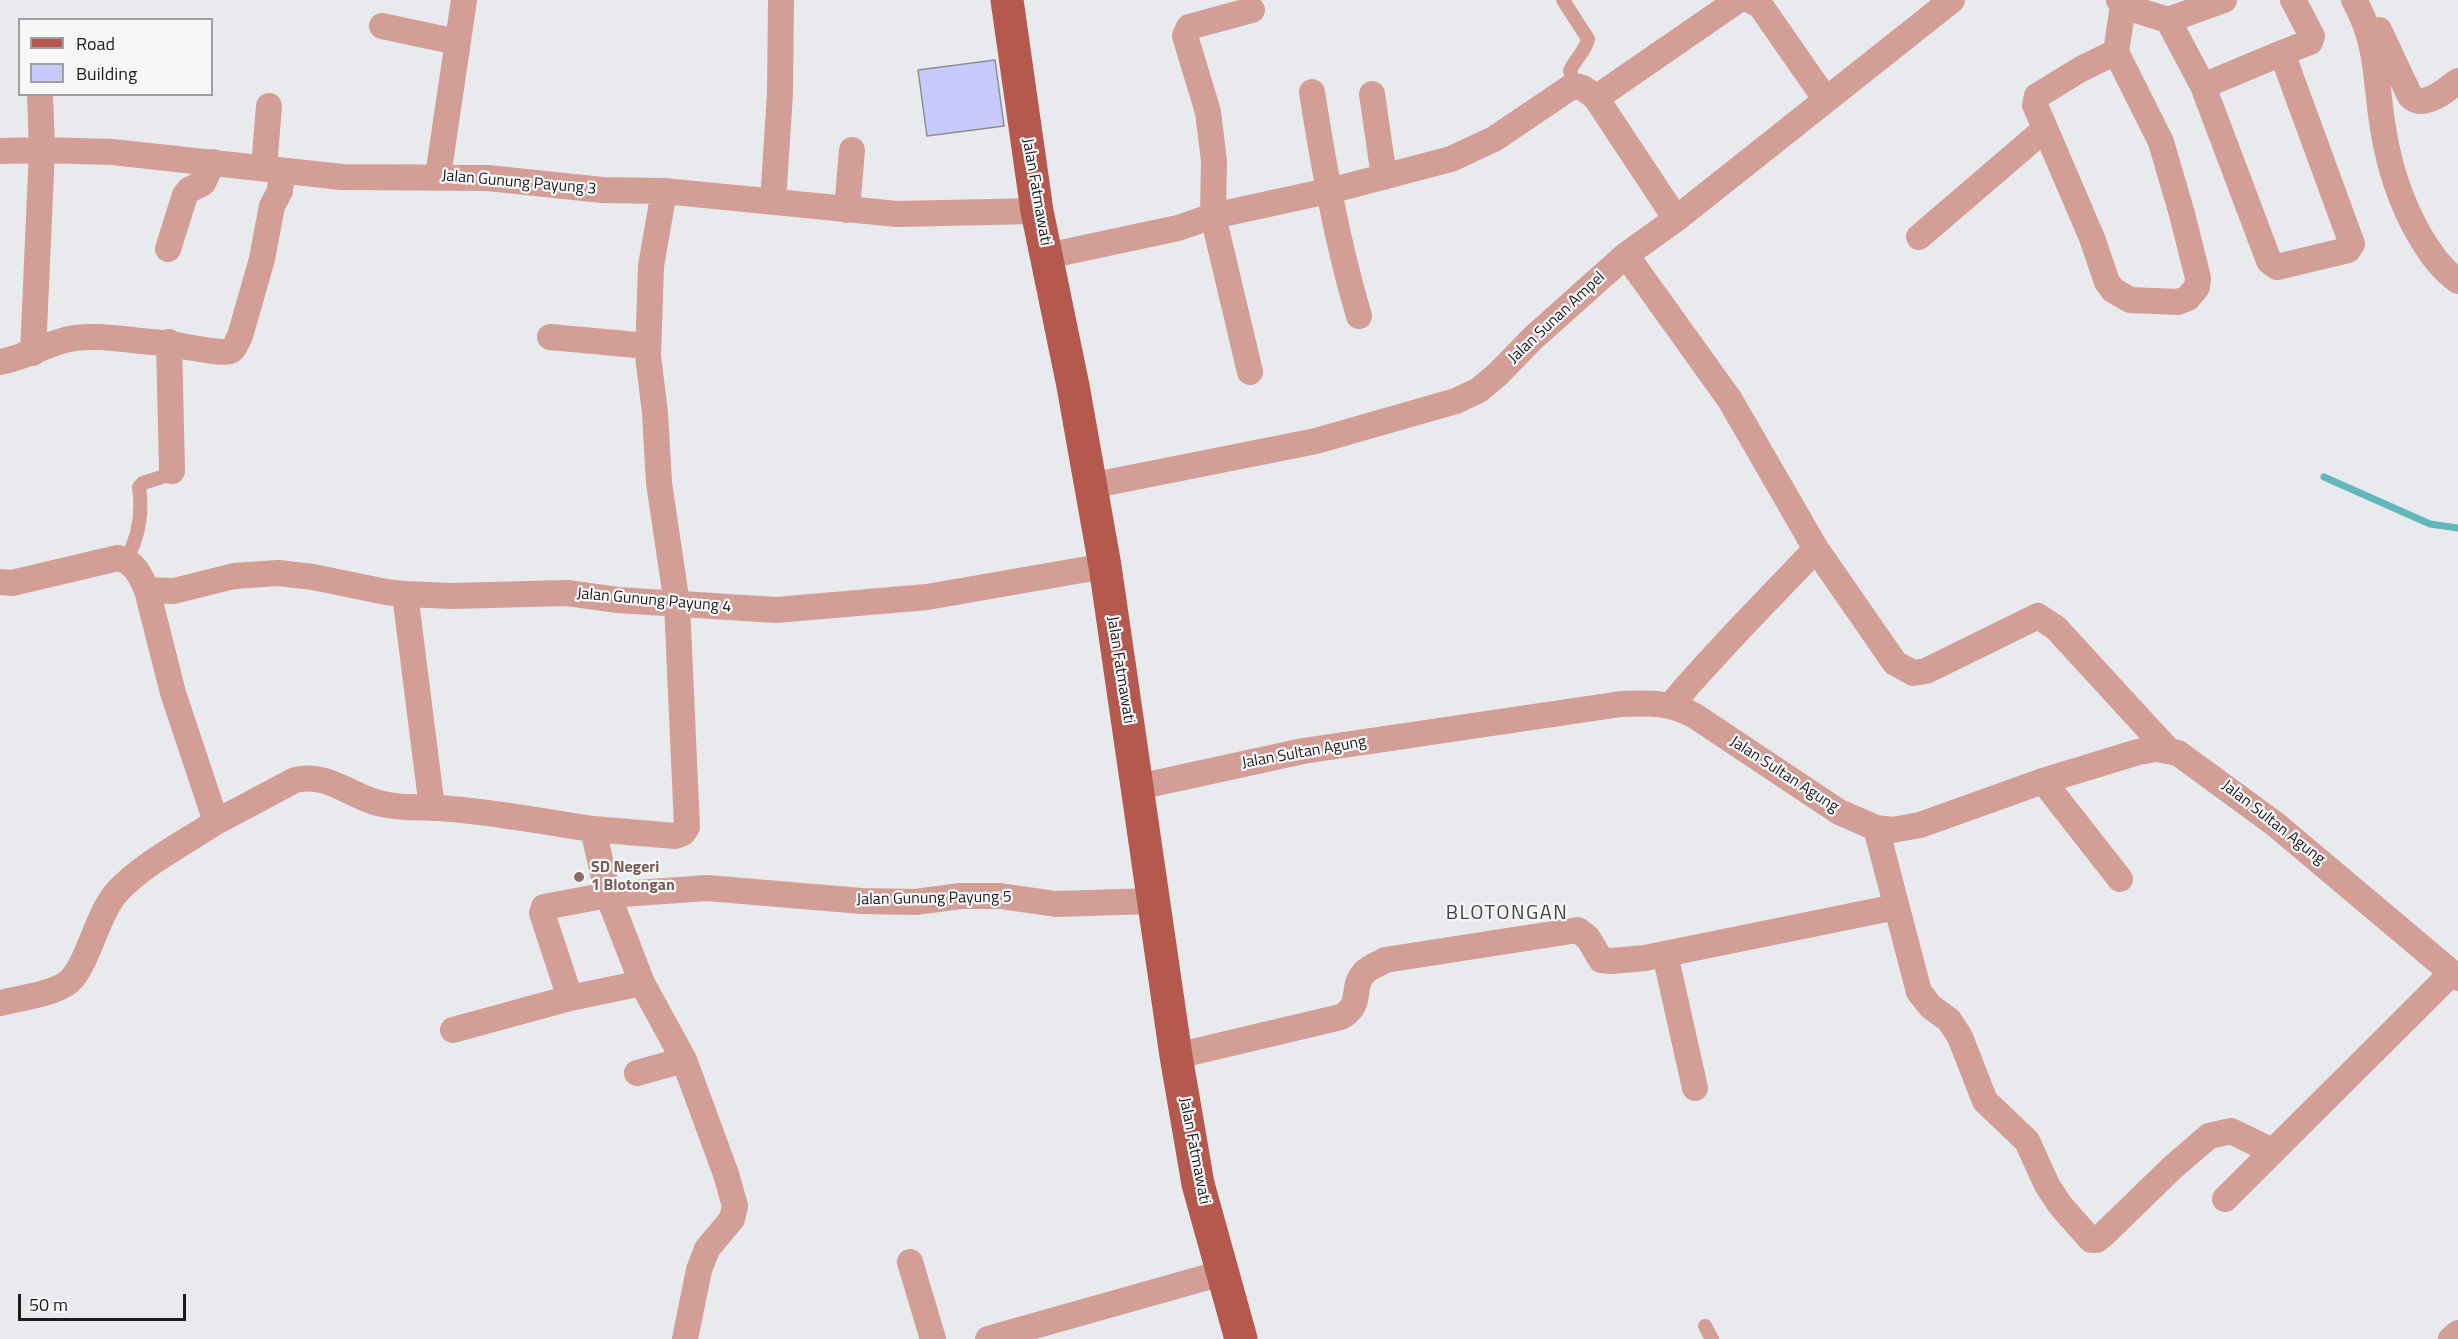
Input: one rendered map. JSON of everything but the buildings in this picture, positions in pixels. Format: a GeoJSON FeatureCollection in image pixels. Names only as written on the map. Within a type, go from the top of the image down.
{"type":"FeatureCollection","features":[{"type":"Feature","properties":{"kind":"main road","name":"Jalan Fatmawati"},"geometry":{"type":"LineString","coordinates":[[1007,0],[1037,211],[1105,566],[1114,642],[1138,787],[1176,1056],[1198,1184],[1240,1339]]}},
{"type":"Feature","properties":{"kind":"street"},"geometry":{"type":"LineString","coordinates":[[438,176],[464,0]]}},
{"type":"Feature","properties":{"kind":"street"},"geometry":{"type":"LineString","coordinates":[[773,202],[780,93],[782,0]]}},
{"type":"Feature","properties":{"kind":"street"},"geometry":{"type":"LineString","coordinates":[[1047,256],[1178,228],[1213,216],[1328,191],[1431,165],[1472,150],[1585,92],[1738,0]]}},
{"type":"Feature","properties":{"kind":"street"},"geometry":{"type":"LineString","coordinates":[[1750,0],[1760,5],[1826,100]]}},
{"type":"Feature","properties":{"kind":"street","name":"Jalan Sunan Ampel"},"geometry":{"type":"LineString","coordinates":[[1090,486],[1316,441],[1456,401],[1479,390],[1626,255],[1676,219],[1952,0]]}},
{"type":"Feature","properties":{"kind":"street"},"geometry":{"type":"LineString","coordinates":[[2116,52],[2081,69],[2037,96],[2035,105],[2092,238],[2107,282],[2113,290],[2130,300],[2178,302],[2188,298],[2197,286],[2198,278],[2161,142],[2116,52],[2121,3],[2168,20],[2224,0]]}},
{"type":"Feature","properties":{"kind":"street"},"geometry":{"type":"LineString","coordinates":[[2203,86],[2310,42],[2312,34],[2294,0]]}},
{"type":"Feature","properties":{"kind":"street"},"geometry":{"type":"LineString","coordinates":[[2354,0],[2372,40],[2383,128],[2392,171],[2406,212],[2430,253],[2446,272],[2458,281]]}},
{"type":"Feature","properties":{"kind":"street"},"geometry":{"type":"LineString","coordinates":[[2364,0],[2410,96],[2415,100],[2423,101],[2458,81]]}},
{"type":"Feature","properties":{"kind":"street"},"geometry":{"type":"LineString","coordinates":[[1235,9],[1189,27],[1185,36],[1208,112],[1214,161],[1213,216],[1250,372]]}},
{"type":"Feature","properties":{"kind":"street"},"geometry":{"type":"LineString","coordinates":[[2168,20],[2203,86],[2271,265],[2277,267],[2348,250],[2351,247],[2351,240],[2282,53]]}},
{"type":"Feature","properties":{"kind":"street"},"geometry":{"type":"LineString","coordinates":[[382,26],[457,42]]}},
{"type":"Feature","properties":{"kind":"street"},"geometry":{"type":"LineString","coordinates":[[1312,92],[1328,191],[1359,316]]}},
{"type":"Feature","properties":{"kind":"street"},"geometry":{"type":"LineString","coordinates":[[1585,92],[1676,219]]}},
{"type":"Feature","properties":{"kind":"street"},"geometry":{"type":"LineString","coordinates":[[1372,94],[1384,177]]}},
{"type":"Feature","properties":{"kind":"street"},"geometry":{"type":"LineString","coordinates":[[33,353],[42,150],[40,96]]}},
{"type":"Feature","properties":{"kind":"street"},"geometry":{"type":"LineString","coordinates":[[0,362],[18,359],[49,345],[76,337],[169,342],[219,352],[234,348],[240,336],[262,259],[272,206],[280,191],[273,169],[269,106]]}},
{"type":"Feature","properties":{"kind":"street"},"geometry":{"type":"LineString","coordinates":[[1918,237],[2044,129]]}},
{"type":"Feature","properties":{"kind":"street"},"geometry":{"type":"LineString","coordinates":[[847,210],[852,150]]}},
{"type":"Feature","properties":{"kind":"street","name":"Jalan Gunung Payung 3"},"geometry":{"type":"LineString","coordinates":[[0,151],[112,152],[342,177],[438,176],[535,182],[602,190],[664,191],[897,214],[1037,211]]}},
{"type":"Feature","properties":{"kind":"street"},"geometry":{"type":"LineString","coordinates":[[168,249],[185,195],[189,190],[203,183],[213,162]]}},
{"type":"Feature","properties":{"kind":"street"},"geometry":{"type":"LineString","coordinates":[[0,1003],[53,990],[72,979],[80,969],[105,908],[118,891],[153,864],[216,822],[295,780],[308,777],[322,778],[370,800],[408,808],[503,815],[593,829],[675,836],[683,833],[687,828],[677,604],[659,483],[648,346],[651,266],[664,191]]}},
{"type":"Feature","properties":{"kind":"street"},"geometry":{"type":"LineString","coordinates":[[1626,255],[1730,400],[1816,549],[1895,663],[1912,674],[1926,671],[2038,616],[2056,628],[2168,750]]}},
{"type":"Feature","properties":{"kind":"street"},"geometry":{"type":"LineString","coordinates":[[550,337],[648,346]]}},
{"type":"Feature","properties":{"kind":"street"},"geometry":{"type":"LineString","coordinates":[[169,342],[172,471]]}},
{"type":"Feature","properties":{"kind":"street"},"geometry":{"type":"LineString","coordinates":[[1671,705],[1719,649],[1781,588],[1816,549]]}},
{"type":"Feature","properties":{"kind":"street"},"geometry":{"type":"LineString","coordinates":[[0,582],[12,583],[118,558],[126,560],[139,573],[147,590],[172,693],[216,822]]}},
{"type":"Feature","properties":{"kind":"street","name":"Jalan Gunung Payung 4"},"geometry":{"type":"LineString","coordinates":[[147,590],[174,591],[234,576],[278,573],[305,575],[405,594],[452,596],[567,593],[677,604],[776,610],[927,597],[1105,566]]}},
{"type":"Feature","properties":{"kind":"street"},"geometry":{"type":"LineString","coordinates":[[405,594],[432,808]]}},
{"type":"Feature","properties":{"kind":"street","name":"Jalan Sultan Agung"},"geometry":{"type":"LineString","coordinates":[[1138,787],[1315,749],[1621,704],[1656,703],[1671,705],[1695,716],[1839,812],[1876,828],[1905,829],[2043,781],[2138,752],[2168,750],[2187,758],[2275,824],[2455,976]]}},
{"type":"Feature","properties":{"kind":"street"},"geometry":{"type":"LineString","coordinates":[[2043,781],[2120,879]]}},
{"type":"Feature","properties":{"kind":"street"},"geometry":{"type":"LineString","coordinates":[[1876,828],[1919,992],[1931,1007],[1949,1020],[1960,1037],[1985,1101],[2027,1141],[2047,1185],[2060,1205],[2091,1240],[2097,1240],[2104,1234],[2172,1168],[2209,1136],[2231,1131],[2272,1151]]}},
{"type":"Feature","properties":{"kind":"street"},"geometry":{"type":"LineString","coordinates":[[593,829],[608,896],[642,982],[684,1060],[726,1174],[735,1206],[727,1227],[707,1249],[699,1270],[685,1339]]}},
{"type":"Feature","properties":{"kind":"street","name":"Jalan Gunung Payung 5"},"geometry":{"type":"LineString","coordinates":[[570,998],[542,913],[544,907],[608,896],[707,888],[862,901],[915,902],[961,896],[1000,896],[1056,904],[1153,901]]}},
{"type":"Feature","properties":{"kind":"street"},"geometry":{"type":"LineString","coordinates":[[1176,1056],[1341,1017],[1350,1012],[1356,1003],[1357,991],[1364,973],[1385,960],[1578,930],[1588,938],[1601,960],[1622,960],[1665,954],[1896,907]]}},
{"type":"Feature","properties":{"kind":"street"},"geometry":{"type":"LineString","coordinates":[[1665,954],[1695,1088]]}},
{"type":"Feature","properties":{"kind":"street"},"geometry":{"type":"LineString","coordinates":[[2225,1199],[2455,976]]}},
{"type":"Feature","properties":{"kind":"street"},"geometry":{"type":"LineString","coordinates":[[453,1030],[570,998],[642,982]]}},
{"type":"Feature","properties":{"kind":"street"},"geometry":{"type":"LineString","coordinates":[[637,1073],[684,1060]]}},
{"type":"Feature","properties":{"kind":"street"},"geometry":{"type":"LineString","coordinates":[[910,1262],[933,1339]]}},
{"type":"Feature","properties":{"kind":"street"},"geometry":{"type":"LineString","coordinates":[[988,1339],[1222,1273]]}},
{"type":"Feature","properties":{"kind":"street"},"geometry":{"type":"LineString","coordinates":[[2451,1339],[2458,1333]]}},
{"type":"Feature","properties":{"kind":"lane"},"geometry":{"type":"LineString","coordinates":[[1563,0],[1588,39],[1587,45],[1577,57],[1570,71],[1585,92]]}},
{"type":"Feature","properties":{"kind":"lane"},"geometry":{"type":"LineString","coordinates":[[126,560],[136,542],[139,529],[139,487],[142,483],[172,471]]}},
{"type":"Feature","properties":{"kind":"lane"},"geometry":{"type":"LineString","coordinates":[[1705,1326],[1712,1339]]}},
{"type":"Feature","properties":{"kind":"waterway"},"geometry":{"type":"LineString","coordinates":[[2324,477],[2430,524],[2458,528]]}},
{"type":"Feature","properties":{"kind":"place","name":"SD Negeri 1 Blotongan"},"geometry":{"type":"Point","coordinates":[579,877]}},
{"type":"Feature","properties":{"kind":"district","name":"BLOTONGAN"},"geometry":{"type":"Point","coordinates":[1507,914]}}]}
